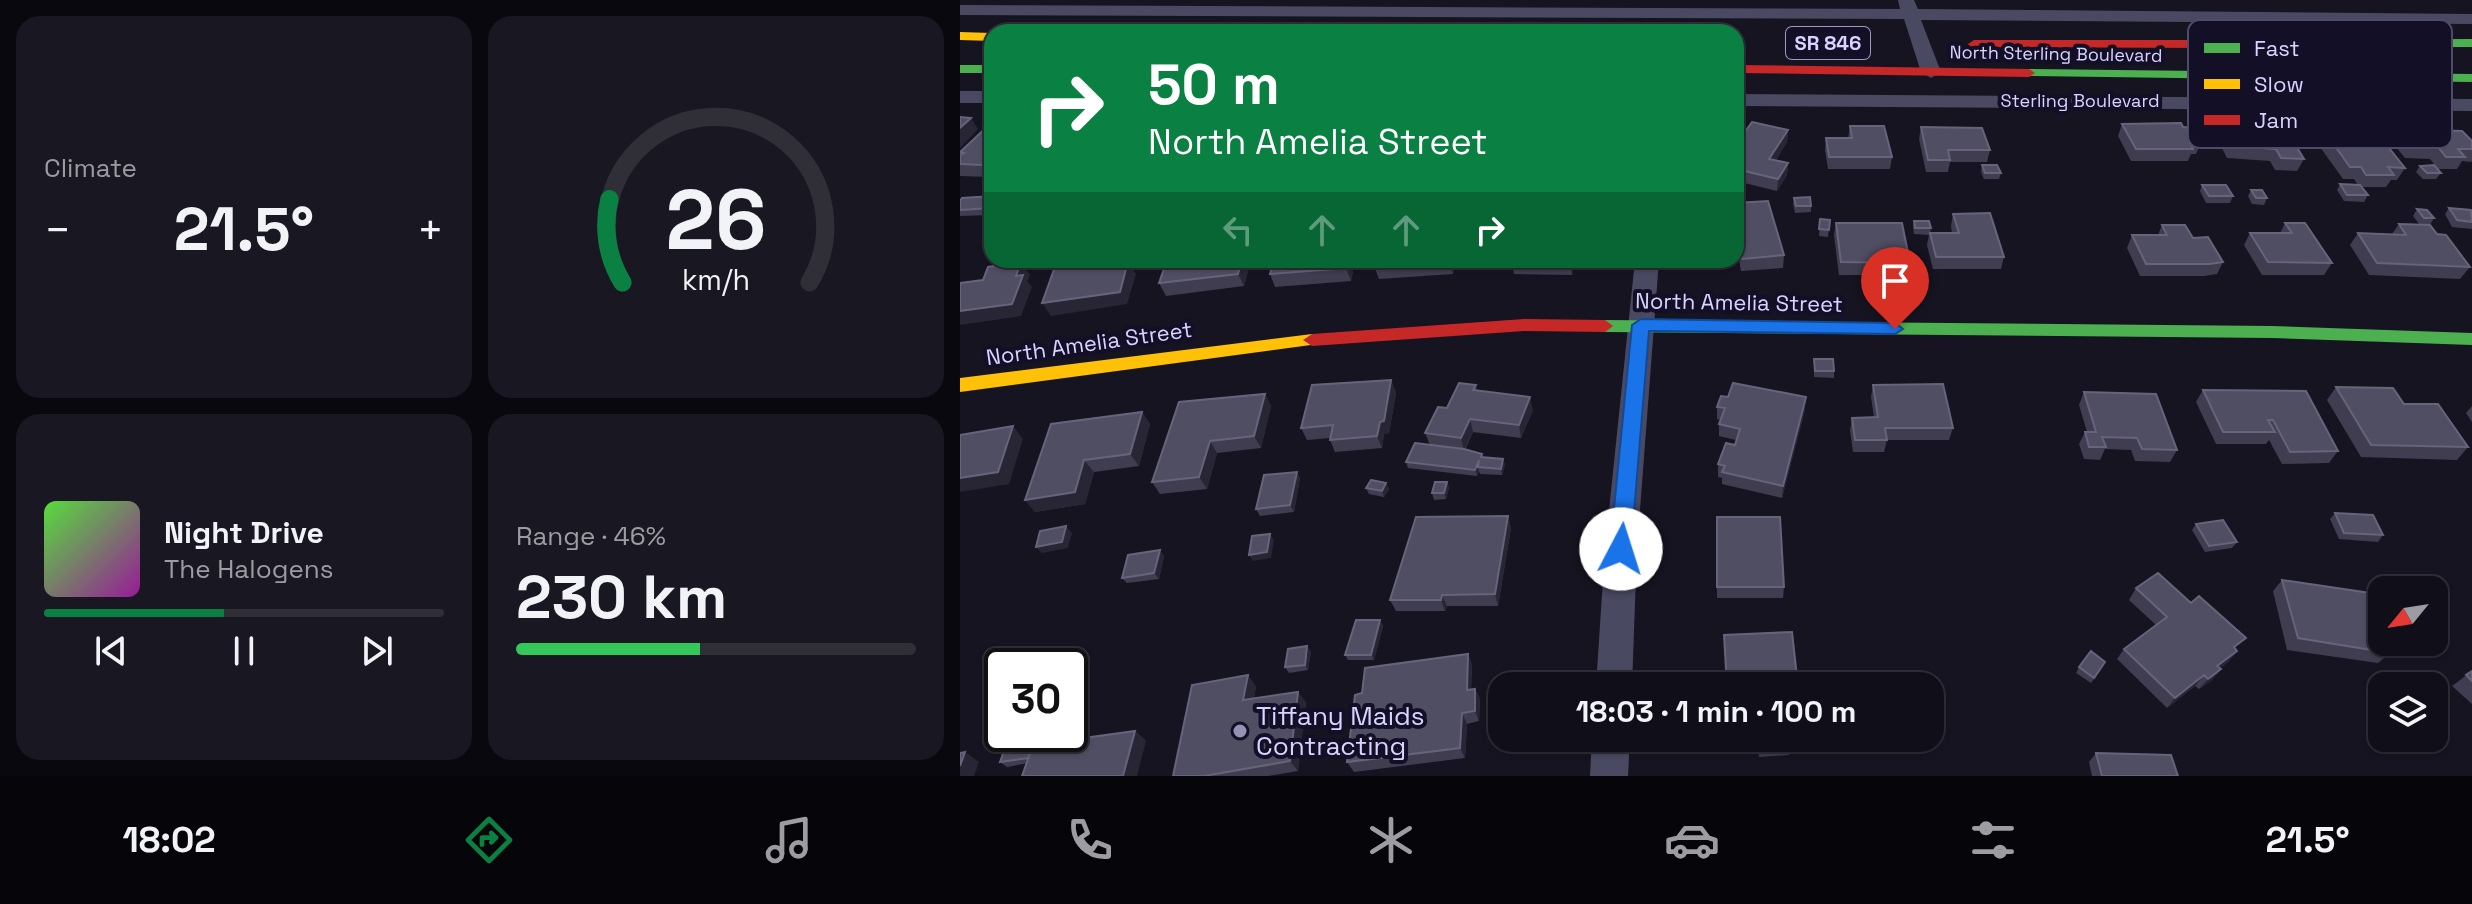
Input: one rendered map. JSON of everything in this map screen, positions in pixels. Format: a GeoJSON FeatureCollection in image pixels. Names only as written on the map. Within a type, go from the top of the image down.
{"type":"FeatureCollection","features":[{"type":"Feature","properties":{"kind":"main road"},"geometry":{"type":"LineString","coordinates":[[960,36],[984,37]]}},
{"type":"Feature","properties":{"kind":"main road","name":"North Sterling Boulevard"},"geometry":{"type":"LineString","coordinates":[[2452,43],[2472,43]]}},
{"type":"Feature","properties":{"kind":"main road","name":"North Sterling Boulevard"},"geometry":{"type":"LineString","coordinates":[[1927,44],[2188,44]]}},
{"type":"Feature","properties":{"kind":"main road"},"geometry":{"type":"LineString","coordinates":[[960,69],[984,69]]}},
{"type":"Feature","properties":{"kind":"main road","name":"North Sterling Boulevard"},"geometry":{"type":"LineString","coordinates":[[1744,69],[2188,75]]}},
{"type":"Feature","properties":{"kind":"main road","name":"North Sterling Boulevard"},"geometry":{"type":"LineString","coordinates":[[2452,78],[2472,78]]}},
{"type":"Feature","properties":{"kind":"main road","name":"North Amelia Street"},"geometry":{"type":"LineString","coordinates":[[960,385],[1129,361],[1361,334],[1524,325],[2272,332],[2472,339]]}},
{"type":"Feature","properties":{"kind":"street"},"geometry":{"type":"LineString","coordinates":[[1908,8],[1927,44],[1931,72]]}},
{"type":"Feature","properties":{"kind":"street"},"geometry":{"type":"LineString","coordinates":[[960,10],[1908,8],[2472,19]]}},
{"type":"Feature","properties":{"kind":"street"},"geometry":{"type":"LineString","coordinates":[[960,97],[984,97]]}},
{"type":"Feature","properties":{"kind":"street","name":"Sterling Boulevard"},"geometry":{"type":"LineString","coordinates":[[1744,100],[2188,103]]}},
{"type":"Feature","properties":{"kind":"street","name":"Sterling Boulevard"},"geometry":{"type":"LineString","coordinates":[[2452,105],[2472,105]]}},
{"type":"Feature","properties":{"kind":"street"},"geometry":{"type":"LineString","coordinates":[[1615,672],[1621,549],[1646,268]]}},
{"type":"Feature","properties":{"kind":"street"},"geometry":{"type":"LineString","coordinates":[[1609,776],[1610,752]]}},
{"type":"Feature","properties":{"kind":"building"},"geometry":{"type":"Polygon","coordinates":[[[960,117],[971,118],[960,128],[960,117]]]}},
{"type":"Feature","properties":{"kind":"building"},"geometry":{"type":"Polygon","coordinates":[[[1752,122],[1788,130],[1769,159],[1788,163],[1778,179],[1744,171],[1744,133],[1752,122]]]}},
{"type":"Feature","properties":{"kind":"building"},"geometry":{"type":"Polygon","coordinates":[[[2181,123],[2188,127],[2188,148],[2193,149],[2136,149],[2122,124],[2181,123]]]}},
{"type":"Feature","properties":{"kind":"building"},"geometry":{"type":"Polygon","coordinates":[[[1850,126],[1884,126],[1892,157],[1829,157],[1826,138],[1852,138],[1850,126]]]}},
{"type":"Feature","properties":{"kind":"building"},"geometry":{"type":"Polygon","coordinates":[[[1921,127],[1982,128],[1990,150],[1948,150],[1950,160],[1928,160],[1921,127]]]}},
{"type":"Feature","properties":{"kind":"building"},"geometry":{"type":"Polygon","coordinates":[[[984,130],[982,165],[960,164],[960,155],[964,153],[960,152],[984,130]]]}},
{"type":"Feature","properties":{"kind":"building"},"geometry":{"type":"Polygon","coordinates":[[[2452,131],[2462,131],[2472,141],[2472,149],[2458,149],[2465,157],[2446,157],[2439,148],[2452,148],[2452,131]]]}},
{"type":"Feature","properties":{"kind":"building"},"geometry":{"type":"Polygon","coordinates":[[[2262,148],[2297,148],[2304,159],[2281,158],[2276,149],[2262,148]]]}},
{"type":"Feature","properties":{"kind":"building"},"geometry":{"type":"Polygon","coordinates":[[[2336,148],[2389,148],[2405,168],[2388,167],[2394,175],[2366,175],[2361,167],[2350,167],[2336,148]]]}},
{"type":"Feature","properties":{"kind":"building"},"geometry":{"type":"Polygon","coordinates":[[[1982,165],[1997,165],[2001,173],[1985,173],[1982,165]]]}},
{"type":"Feature","properties":{"kind":"building"},"geometry":{"type":"Polygon","coordinates":[[[2434,165],[2441,173],[2427,173],[2420,166],[2434,165]]]}},
{"type":"Feature","properties":{"kind":"building"},"geometry":{"type":"Polygon","coordinates":[[[2340,184],[2360,185],[2368,195],[2347,195],[2340,184]]]}},
{"type":"Feature","properties":{"kind":"building"},"geometry":{"type":"Polygon","coordinates":[[[2202,185],[2226,185],[2233,196],[2209,196],[2202,185]]]}},
{"type":"Feature","properties":{"kind":"building"},"geometry":{"type":"Polygon","coordinates":[[[2251,190],[2262,190],[2267,198],[2256,198],[2251,190]]]}},
{"type":"Feature","properties":{"kind":"building"},"geometry":{"type":"Polygon","coordinates":[[[984,197],[984,208],[960,210],[962,198],[984,197]]]}},
{"type":"Feature","properties":{"kind":"building"},"geometry":{"type":"Polygon","coordinates":[[[1810,197],[1811,206],[1796,206],[1794,198],[1810,197]]]}},
{"type":"Feature","properties":{"kind":"building"},"geometry":{"type":"Polygon","coordinates":[[[1768,201],[1784,255],[1744,259],[1744,202],[1768,201]]]}},
{"type":"Feature","properties":{"kind":"building"},"geometry":{"type":"Polygon","coordinates":[[[2449,208],[2471,210],[2472,222],[2457,220],[2449,208]]]}},
{"type":"Feature","properties":{"kind":"building"},"geometry":{"type":"Polygon","coordinates":[[[2417,209],[2427,210],[2434,218],[2424,218],[2417,209]]]}},
{"type":"Feature","properties":{"kind":"building"},"geometry":{"type":"Polygon","coordinates":[[[1990,213],[2004,257],[1936,257],[1930,233],[1959,233],[1953,214],[1990,213]]]}},
{"type":"Feature","properties":{"kind":"building"},"geometry":{"type":"Polygon","coordinates":[[[1820,219],[1830,220],[1829,230],[1819,229],[1820,219]]]}},
{"type":"Feature","properties":{"kind":"building"},"geometry":{"type":"Polygon","coordinates":[[[1914,221],[1929,221],[1931,228],[1915,228],[1914,221]]]}},
{"type":"Feature","properties":{"kind":"building"},"geometry":{"type":"Polygon","coordinates":[[[1836,223],[1902,223],[1910,263],[1841,262],[1836,223]]]}},
{"type":"Feature","properties":{"kind":"building"},"geometry":{"type":"Polygon","coordinates":[[[2285,223],[2305,223],[2332,263],[2268,262],[2250,233],[2292,233],[2285,223]]]}},
{"type":"Feature","properties":{"kind":"building"},"geometry":{"type":"Polygon","coordinates":[[[2399,224],[2430,225],[2437,234],[2446,235],[2470,267],[2377,263],[2358,233],[2406,235],[2399,224]]]}},
{"type":"Feature","properties":{"kind":"building"},"geometry":{"type":"Polygon","coordinates":[[[2162,225],[2185,225],[2193,238],[2208,237],[2223,262],[2146,264],[2132,235],[2167,235],[2162,225]]]}},
{"type":"Feature","properties":{"kind":"building"},"geometry":{"type":"Polygon","coordinates":[[[988,268],[1019,268],[1016,276],[1023,275],[1012,304],[960,311],[960,283],[983,280],[988,268]]]}},
{"type":"Feature","properties":{"kind":"building"},"geometry":{"type":"Polygon","coordinates":[[[1054,268],[1126,268],[1120,292],[1042,303],[1054,268]]]}},
{"type":"Feature","properties":{"kind":"building"},"geometry":{"type":"Polygon","coordinates":[[[1164,268],[1240,268],[1238,274],[1159,283],[1164,268]]]}},
{"type":"Feature","properties":{"kind":"building"},"geometry":{"type":"Polygon","coordinates":[[[1272,268],[1346,268],[1270,274],[1272,268]]]}},
{"type":"Feature","properties":{"kind":"building"},"geometry":{"type":"Polygon","coordinates":[[[1814,359],[1833,359],[1834,371],[1815,371],[1814,359]]]}},
{"type":"Feature","properties":{"kind":"building"},"geometry":{"type":"Polygon","coordinates":[[[1391,380],[1384,421],[1380,422],[1377,436],[1330,440],[1333,425],[1301,428],[1312,385],[1391,380]]]}},
{"type":"Feature","properties":{"kind":"building"},"geometry":{"type":"Polygon","coordinates":[[[1459,383],[1476,385],[1473,390],[1530,397],[1519,425],[1470,419],[1461,438],[1425,433],[1438,407],[1447,408],[1459,383]]]}},
{"type":"Feature","properties":{"kind":"building"},"geometry":{"type":"Polygon","coordinates":[[[1733,383],[1806,397],[1783,486],[1722,472],[1725,466],[1718,464],[1726,443],[1735,445],[1740,429],[1719,424],[1725,408],[1717,407],[1721,396],[1728,397],[1733,383]]]}},
{"type":"Feature","properties":{"kind":"building"},"geometry":{"type":"Polygon","coordinates":[[[1943,384],[1953,428],[1885,428],[1887,440],[1855,440],[1852,418],[1878,417],[1873,385],[1943,384]]]}},
{"type":"Feature","properties":{"kind":"building"},"geometry":{"type":"Polygon","coordinates":[[[2336,387],[2393,388],[2404,404],[2438,404],[2468,447],[2371,445],[2336,387]]]}},
{"type":"Feature","properties":{"kind":"building"},"geometry":{"type":"Polygon","coordinates":[[[2203,390],[2306,391],[2338,451],[2290,452],[2273,420],[2268,420],[2275,432],[2223,432],[2203,390]]]}},
{"type":"Feature","properties":{"kind":"building"},"geometry":{"type":"Polygon","coordinates":[[[2084,392],[2156,394],[2177,450],[2142,449],[2137,438],[2102,437],[2106,447],[2089,447],[2085,432],[2096,432],[2084,392]]]}},
{"type":"Feature","properties":{"kind":"building"},"geometry":{"type":"Polygon","coordinates":[[[1265,394],[1254,436],[1210,441],[1199,477],[1152,482],[1179,402],[1265,394]]]}},
{"type":"Feature","properties":{"kind":"building"},"geometry":{"type":"Polygon","coordinates":[[[1142,412],[1130,454],[1084,460],[1075,492],[1025,500],[1051,424],[1142,412]]]}},
{"type":"Feature","properties":{"kind":"building"},"geometry":{"type":"Polygon","coordinates":[[[1013,426],[998,472],[960,478],[960,435],[1013,426]]]}},
{"type":"Feature","properties":{"kind":"building"},"geometry":{"type":"Polygon","coordinates":[[[1415,443],[1464,449],[1482,454],[1481,457],[1503,459],[1501,469],[1478,467],[1479,460],[1475,470],[1406,462],[1415,443]]]}},
{"type":"Feature","properties":{"kind":"building"},"geometry":{"type":"Polygon","coordinates":[[[1297,472],[1290,505],[1256,509],[1264,475],[1297,472]]]}},
{"type":"Feature","properties":{"kind":"building"},"geometry":{"type":"Polygon","coordinates":[[[1371,480],[1386,483],[1382,491],[1366,488],[1371,480]]]}},
{"type":"Feature","properties":{"kind":"building"},"geometry":{"type":"Polygon","coordinates":[[[1435,482],[1447,482],[1444,493],[1432,493],[1435,482]]]}},
{"type":"Feature","properties":{"kind":"building"},"geometry":{"type":"Polygon","coordinates":[[[2335,513],[2373,515],[2383,535],[2344,533],[2335,513]]]}},
{"type":"Feature","properties":{"kind":"building"},"geometry":{"type":"Polygon","coordinates":[[[1508,516],[1495,594],[1442,595],[1441,600],[1390,600],[1416,517],[1508,516]]]}},
{"type":"Feature","properties":{"kind":"building"},"geometry":{"type":"Polygon","coordinates":[[[1717,517],[1780,517],[1784,587],[1717,587],[1717,517]]]}},
{"type":"Feature","properties":{"kind":"building"},"geometry":{"type":"Polygon","coordinates":[[[2223,520],[2237,542],[2209,546],[2196,524],[2223,520]]]}},
{"type":"Feature","properties":{"kind":"building"},"geometry":{"type":"Polygon","coordinates":[[[1066,526],[1062,542],[1036,547],[1040,531],[1066,526]]]}},
{"type":"Feature","properties":{"kind":"building"},"geometry":{"type":"Polygon","coordinates":[[[1270,534],[1267,552],[1249,555],[1252,536],[1270,534]]]}},
{"type":"Feature","properties":{"kind":"building"},"geometry":{"type":"Polygon","coordinates":[[[1160,550],[1154,573],[1122,578],[1128,555],[1160,550]]]}},
{"type":"Feature","properties":{"kind":"building"},"geometry":{"type":"Polygon","coordinates":[[[2158,573],[2191,603],[2199,596],[2246,638],[2234,647],[2237,651],[2217,666],[2221,669],[2208,679],[2204,675],[2175,698],[2124,649],[2167,617],[2136,588],[2158,573]]]}},
{"type":"Feature","properties":{"kind":"building"},"geometry":{"type":"Polygon","coordinates":[[[2282,580],[2368,593],[2368,649],[2298,638],[2282,580]]]}},
{"type":"Feature","properties":{"kind":"building"},"geometry":{"type":"Polygon","coordinates":[[[1356,620],[1380,620],[1371,655],[1345,655],[1356,620]]]}},
{"type":"Feature","properties":{"kind":"building"},"geometry":{"type":"Polygon","coordinates":[[[1792,632],[1796,672],[1726,672],[1724,635],[1792,632]]]}},
{"type":"Feature","properties":{"kind":"building"},"geometry":{"type":"Polygon","coordinates":[[[1307,646],[1305,665],[1285,667],[1288,649],[1307,646]]]}},
{"type":"Feature","properties":{"kind":"building"},"geometry":{"type":"Polygon","coordinates":[[[2091,651],[2105,662],[2094,678],[2079,667],[2091,651]]]}},
{"type":"Feature","properties":{"kind":"building"},"geometry":{"type":"Polygon","coordinates":[[[1468,654],[1467,690],[1475,689],[1475,711],[1462,713],[1460,748],[1347,762],[1355,695],[1362,693],[1365,668],[1468,654]]]}},
{"type":"Feature","properties":{"kind":"building"},"geometry":{"type":"Polygon","coordinates":[[[1248,675],[1243,700],[1298,692],[1290,761],[1204,776],[1173,776],[1192,685],[1248,675]]]}},
{"type":"Feature","properties":{"kind":"building"},"geometry":{"type":"Polygon","coordinates":[[[1135,731],[1123,776],[1022,776],[1031,752],[1088,752],[1088,737],[1135,731]]]}},
{"type":"Feature","properties":{"kind":"building"},"geometry":{"type":"Polygon","coordinates":[[[1004,752],[1030,752],[1028,758],[1000,762],[1004,752]]]}},
{"type":"Feature","properties":{"kind":"building"},"geometry":{"type":"Polygon","coordinates":[[[2096,753],[2171,755],[2178,776],[2102,776],[2096,753]]]}},
{"type":"Feature","properties":{"kind":"traffic: fast"},"geometry":{"type":"LineString","coordinates":[[2452,43],[2472,43]]}},
{"type":"Feature","properties":{"kind":"traffic: fast"},"geometry":{"type":"LineString","coordinates":[[960,69],[984,69]]}},
{"type":"Feature","properties":{"kind":"traffic: fast"},"geometry":{"type":"LineString","coordinates":[[2029,73],[2188,75]]}},
{"type":"Feature","properties":{"kind":"traffic: fast"},"geometry":{"type":"LineString","coordinates":[[2452,78],[2472,78]]}},
{"type":"Feature","properties":{"kind":"traffic: fast"},"geometry":{"type":"LineString","coordinates":[[1605,326],[2272,332],[2472,339]]}},
{"type":"Feature","properties":{"kind":"traffic: slow"},"geometry":{"type":"LineString","coordinates":[[960,36],[984,37]]}},
{"type":"Feature","properties":{"kind":"traffic: slow"},"geometry":{"type":"LineString","coordinates":[[960,385],[1312,340]]}},
{"type":"Feature","properties":{"kind":"traffic: jam"},"geometry":{"type":"LineString","coordinates":[[1974,44],[2188,44]]}},
{"type":"Feature","properties":{"kind":"traffic: jam"},"geometry":{"type":"LineString","coordinates":[[1744,69],[2029,73]]}},
{"type":"Feature","properties":{"kind":"traffic: jam"},"geometry":{"type":"LineString","coordinates":[[1312,340],[1524,325],[1605,326]]}},
{"type":"Feature","properties":{"kind":"place","name":"Tiffany Maids Contracting"},"geometry":{"type":"Point","coordinates":[1240,731]}},
{"type":"Feature","properties":{"kind":"route"},"geometry":{"type":"LineString","coordinates":[[1621,549],[1641,325],[1895,329]]}}]}
